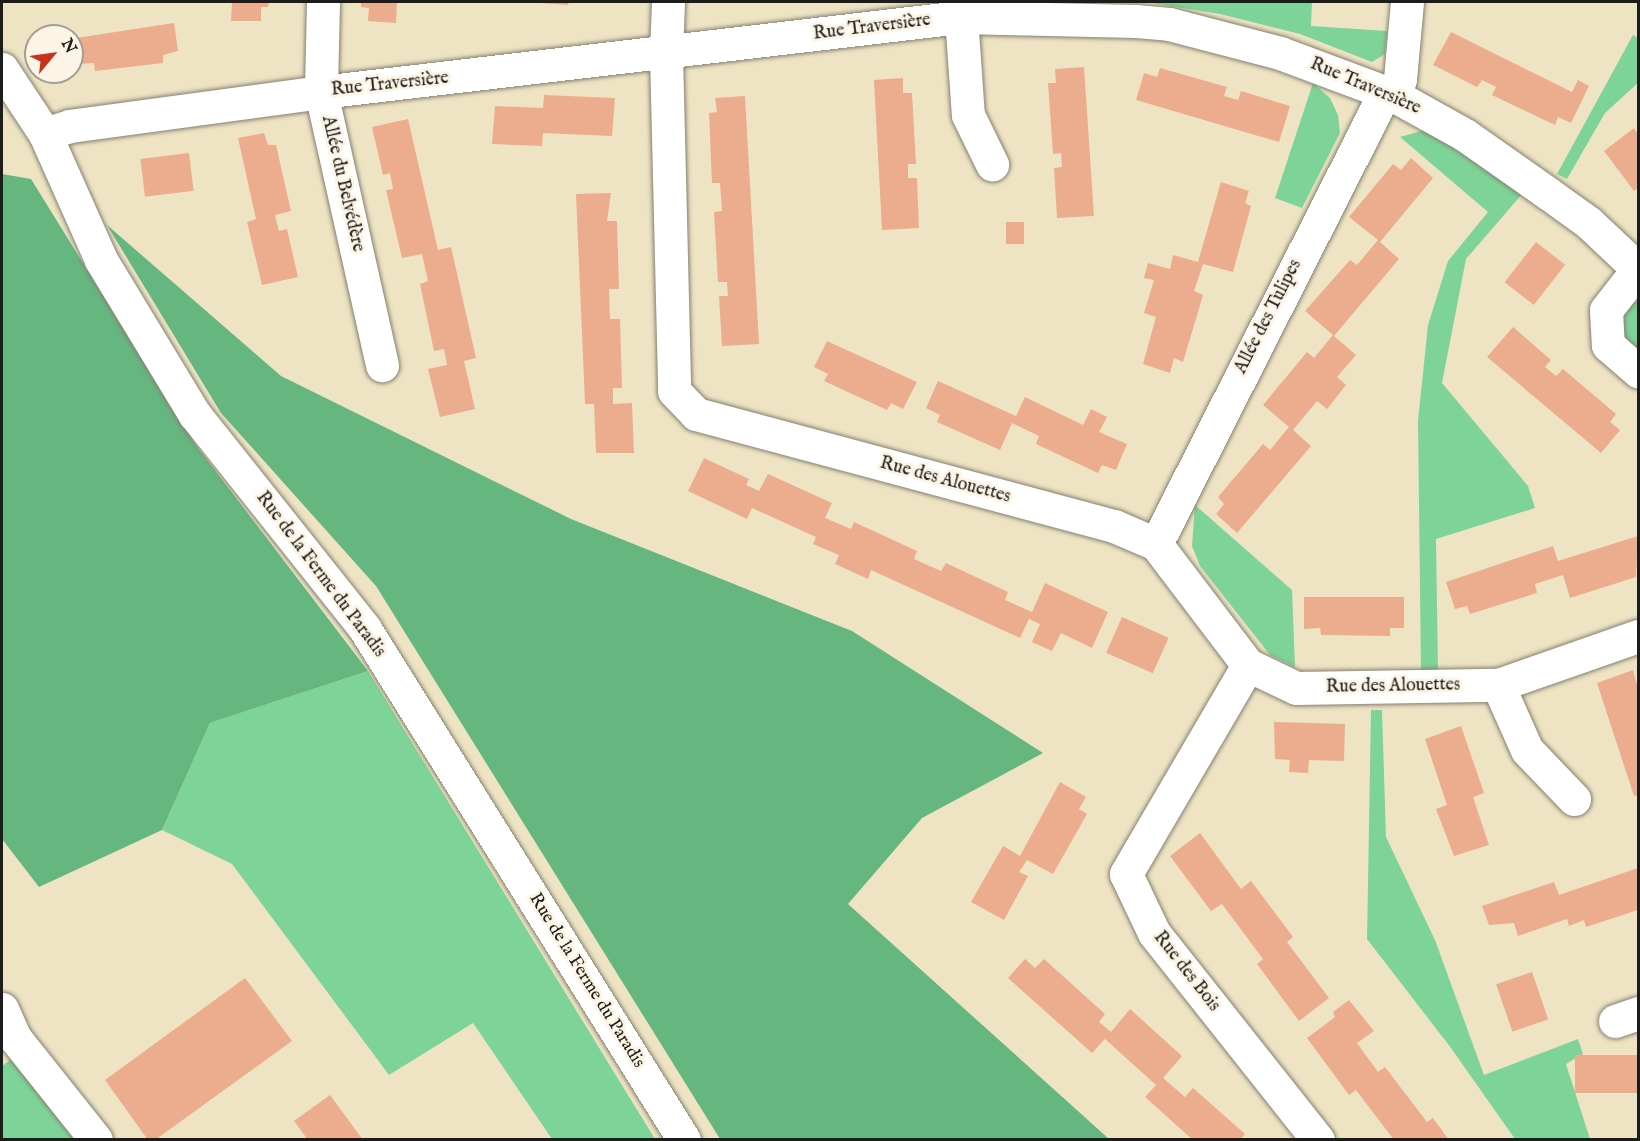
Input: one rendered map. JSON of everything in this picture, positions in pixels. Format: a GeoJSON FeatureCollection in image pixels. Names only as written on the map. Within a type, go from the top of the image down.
{"type":"FeatureCollection","features":[{"type":"Feature","properties":{"kind":"street","name":"Allée du Belvédère"},"geometry":{"type":"LineString","coordinates":[[323,2],[321,92],[382,365]]}},
{"type":"Feature","properties":{"kind":"street","name":"Rue des Alouettes"},"geometry":{"type":"LineString","coordinates":[[668,2],[666,54],[674,391],[696,414],[1114,526],[1156,544],[1248,665],[1296,688],[1498,685],[1638,636]]}},
{"type":"Feature","properties":{"kind":"street","name":"Allée des Tulipes"},"geometry":{"type":"LineString","coordinates":[[1156,544],[1390,94],[1400,79],[1407,2]]}},
{"type":"Feature","properties":{"kind":"street","name":"Rue Traversière"},"geometry":{"type":"LineString","coordinates":[[45,134],[70,126],[321,92],[666,54],[960,9],[1169,24],[1305,61],[1390,94],[1466,135],[1565,206],[1638,269]]}},
{"type":"Feature","properties":{"kind":"street"},"geometry":{"type":"LineString","coordinates":[[960,9],[968,115],[992,164]]}},
{"type":"Feature","properties":{"kind":"street","name":"Rue de la Ferme du Paradis"},"geometry":{"type":"LineString","coordinates":[[2,69],[45,134],[101,260],[195,415],[365,629],[684,1140]]}},
{"type":"Feature","properties":{"kind":"street"},"geometry":{"type":"LineString","coordinates":[[1638,269],[1606,310],[1608,345],[1638,371]]}},
{"type":"Feature","properties":{"kind":"street","name":"Rue des Bois"},"geometry":{"type":"LineString","coordinates":[[1248,665],[1126,874],[1154,933],[1318,1140]]}},
{"type":"Feature","properties":{"kind":"street"},"geometry":{"type":"LineString","coordinates":[[1498,685],[1527,750],[1574,799]]}},
{"type":"Feature","properties":{"kind":"street"},"geometry":{"type":"LineString","coordinates":[[2,1009],[15,1038],[96,1140]]}},
{"type":"Feature","properties":{"kind":"green space"},"geometry":{"type":"Polygon","coordinates":[[[1146,2],[1312,2],[1311,26],[1387,31],[1385,54],[1372,62],[1300,34],[1220,14],[1146,2]]]}},
{"type":"Feature","properties":{"kind":"green space"},"geometry":{"type":"Polygon","coordinates":[[[1633,35],[1638,38],[1638,83],[1605,113],[1567,179],[1557,174],[1633,35]]]}},
{"type":"Feature","properties":{"kind":"green space"},"geometry":{"type":"Polygon","coordinates":[[[1313,83],[1330,98],[1338,115],[1340,133],[1302,208],[1275,198],[1313,83]]]}},
{"type":"Feature","properties":{"kind":"green space"},"geometry":{"type":"Polygon","coordinates":[[[1425,130],[1523,193],[1466,259],[1442,383],[1528,486],[1535,508],[1436,539],[1438,671],[1421,672],[1418,421],[1428,325],[1448,261],[1488,212],[1400,137],[1425,130]]]}},
{"type":"Feature","properties":{"kind":"green space"},"geometry":{"type":"Polygon","coordinates":[[[2,174],[31,179],[195,444],[368,671],[210,723],[162,830],[39,887],[2,839],[2,174]]]}},
{"type":"Feature","properties":{"kind":"green space"},"geometry":{"type":"Polygon","coordinates":[[[107,225],[281,376],[571,519],[852,631],[1043,753],[922,818],[848,904],[1109,1139],[720,1139],[376,586],[221,413],[107,225]]]}},
{"type":"Feature","properties":{"kind":"green space"},"geometry":{"type":"Polygon","coordinates":[[[1633,302],[1638,302],[1638,350],[1619,331],[1618,319],[1633,302]]]}},
{"type":"Feature","properties":{"kind":"green space"},"geometry":{"type":"Polygon","coordinates":[[[1195,505],[1292,590],[1295,667],[1270,655],[1200,566],[1192,546],[1195,505]]]}},
{"type":"Feature","properties":{"kind":"green space"},"geometry":{"type":"Polygon","coordinates":[[[368,671],[655,1139],[552,1139],[473,1023],[389,1075],[232,864],[162,830],[210,723],[368,671]]]}},
{"type":"Feature","properties":{"kind":"green space"},"geometry":{"type":"Polygon","coordinates":[[[1371,710],[1382,710],[1386,837],[1435,940],[1484,1075],[1578,1039],[1583,1054],[1566,1064],[1590,1139],[1515,1139],[1451,1048],[1367,939],[1371,710]]]}},
{"type":"Feature","properties":{"kind":"green space"},"geometry":{"type":"Polygon","coordinates":[[[14,1057],[79,1139],[2,1139],[2,1066],[14,1057]]]}},
{"type":"Feature","properties":{"kind":"building"},"geometry":{"type":"Polygon","coordinates":[[[232,2],[269,2],[268,7],[261,7],[261,21],[231,21],[232,2]]]}},
{"type":"Feature","properties":{"kind":"building"},"geometry":{"type":"Polygon","coordinates":[[[361,2],[397,2],[396,23],[368,21],[369,8],[361,7],[361,2]]]}},
{"type":"Feature","properties":{"kind":"building"},"geometry":{"type":"Polygon","coordinates":[[[525,2],[569,2],[568,5],[525,2]]]}},
{"type":"Feature","properties":{"kind":"building"},"geometry":{"type":"Polygon","coordinates":[[[174,23],[178,51],[163,55],[163,63],[95,71],[94,63],[84,64],[84,37],[174,23]]]}},
{"type":"Feature","properties":{"kind":"building"},"geometry":{"type":"Polygon","coordinates":[[[1451,32],[1572,92],[1578,80],[1589,86],[1571,123],[1558,117],[1555,125],[1492,95],[1496,87],[1482,80],[1477,87],[1433,65],[1451,32]]]}},
{"type":"Feature","properties":{"kind":"building"},"geometry":{"type":"Polygon","coordinates":[[[1084,67],[1094,216],[1057,218],[1054,168],[1062,167],[1061,153],[1053,154],[1048,83],[1056,83],[1055,69],[1084,67]]]}},
{"type":"Feature","properties":{"kind":"building"},"geometry":{"type":"Polygon","coordinates":[[[1160,68],[1227,87],[1224,96],[1238,100],[1241,91],[1290,106],[1279,142],[1136,100],[1144,73],[1157,77],[1160,68]]]}},
{"type":"Feature","properties":{"kind":"building"},"geometry":{"type":"Polygon","coordinates":[[[903,78],[903,93],[912,93],[916,164],[908,164],[908,178],[917,178],[919,228],[882,230],[874,80],[903,78]]]}},
{"type":"Feature","properties":{"kind":"building"},"geometry":{"type":"Polygon","coordinates":[[[544,95],[615,98],[612,136],[543,133],[542,146],[492,144],[495,106],[543,108],[544,95]]]}},
{"type":"Feature","properties":{"kind":"building"},"geometry":{"type":"Polygon","coordinates":[[[745,96],[759,344],[722,346],[719,296],[728,296],[727,282],[718,282],[714,212],[722,211],[720,183],[712,183],[709,113],[717,112],[715,98],[745,96]]]}},
{"type":"Feature","properties":{"kind":"building"},"geometry":{"type":"Polygon","coordinates":[[[408,119],[438,250],[451,247],[476,358],[464,361],[475,409],[440,417],[428,369],[447,365],[444,349],[434,351],[420,284],[428,281],[422,254],[402,258],[386,190],[393,189],[390,173],[383,175],[372,127],[408,119]]]}},
{"type":"Feature","properties":{"kind":"building"},"geometry":{"type":"Polygon","coordinates":[[[1634,128],[1638,134],[1638,188],[1634,191],[1604,151],[1634,128]]]}},
{"type":"Feature","properties":{"kind":"building"},"geometry":{"type":"Polygon","coordinates":[[[264,133],[268,145],[276,145],[291,211],[275,215],[279,231],[287,229],[298,277],[262,285],[247,222],[256,219],[238,138],[264,133]]]}},
{"type":"Feature","properties":{"kind":"building"},"geometry":{"type":"Polygon","coordinates":[[[189,153],[194,191],[145,197],[140,159],[189,153]]]}},
{"type":"Feature","properties":{"kind":"building"},"geometry":{"type":"Polygon","coordinates":[[[1411,158],[1433,178],[1380,242],[1399,259],[1334,336],[1356,355],[1337,377],[1346,385],[1327,409],[1317,401],[1293,430],[1311,446],[1237,533],[1216,514],[1224,504],[1218,497],[1263,444],[1270,450],[1289,427],[1263,405],[1307,352],[1314,358],[1333,335],[1305,311],[1350,260],[1357,265],[1378,240],[1349,217],[1393,164],[1401,170],[1411,158]]]}},
{"type":"Feature","properties":{"kind":"building"},"geometry":{"type":"Polygon","coordinates":[[[1221,182],[1249,191],[1245,203],[1251,206],[1233,272],[1203,264],[1194,291],[1203,295],[1183,362],[1174,358],[1170,373],[1143,364],[1156,317],[1144,313],[1154,280],[1144,278],[1148,263],[1170,269],[1173,255],[1198,262],[1221,182]]]}},
{"type":"Feature","properties":{"kind":"building"},"geometry":{"type":"Polygon","coordinates":[[[611,193],[607,221],[617,221],[619,289],[609,289],[610,319],[620,319],[622,388],[613,388],[613,404],[632,403],[634,453],[596,453],[594,404],[585,404],[576,194],[611,193]]]}},
{"type":"Feature","properties":{"kind":"building"},"geometry":{"type":"Polygon","coordinates":[[[1006,222],[1024,222],[1024,244],[1006,244],[1006,222]]]}},
{"type":"Feature","properties":{"kind":"building"},"geometry":{"type":"Polygon","coordinates":[[[1536,242],[1565,265],[1534,305],[1505,282],[1536,242]]]}},
{"type":"Feature","properties":{"kind":"building"},"geometry":{"type":"Polygon","coordinates":[[[1513,327],[1551,360],[1545,367],[1556,376],[1563,369],[1616,414],[1610,422],[1620,430],[1601,453],[1487,357],[1513,327]]]}},
{"type":"Feature","properties":{"kind":"building"},"geometry":{"type":"Polygon","coordinates":[[[827,341],[917,382],[903,409],[891,403],[887,410],[824,381],[828,374],[814,367],[827,341]]]}},
{"type":"Feature","properties":{"kind":"building"},"geometry":{"type":"Polygon","coordinates":[[[938,381],[1016,416],[1025,397],[1083,425],[1091,409],[1107,417],[1099,432],[1127,444],[1116,470],[1102,465],[1098,473],[1036,444],[1039,436],[1012,423],[1000,450],[937,422],[940,415],[926,408],[938,381]]]}},
{"type":"Feature","properties":{"kind":"building"},"geometry":{"type":"Polygon","coordinates":[[[704,458],[749,479],[746,485],[759,491],[768,474],[832,503],[825,518],[851,529],[854,522],[917,551],[914,559],[941,571],[946,563],[1008,592],[1005,600],[1032,612],[1045,583],[1108,612],[1092,648],[1061,633],[1052,651],[1032,642],[1040,624],[1029,619],[1020,638],[871,570],[868,579],[835,564],[839,555],[813,544],[816,537],[752,508],[747,519],[688,491],[704,458]]]}},
{"type":"Feature","properties":{"kind":"building"},"geometry":{"type":"Polygon","coordinates":[[[1638,536],[1636,577],[1570,598],[1563,575],[1535,584],[1537,593],[1470,614],[1467,606],[1455,609],[1446,582],[1553,546],[1558,561],[1638,536]]]}},
{"type":"Feature","properties":{"kind":"building"},"geometry":{"type":"Polygon","coordinates":[[[1304,597],[1404,597],[1404,628],[1390,628],[1390,636],[1321,635],[1320,628],[1304,629],[1304,597]]]}},
{"type":"Feature","properties":{"kind":"building"},"geometry":{"type":"Polygon","coordinates":[[[1122,617],[1169,638],[1153,673],[1106,653],[1122,617]]]}},
{"type":"Feature","properties":{"kind":"building"},"geometry":{"type":"Polygon","coordinates":[[[1633,670],[1638,688],[1638,795],[1634,796],[1597,683],[1633,670]]]}},
{"type":"Feature","properties":{"kind":"building"},"geometry":{"type":"Polygon","coordinates":[[[1274,722],[1345,724],[1344,761],[1309,760],[1308,773],[1289,772],[1290,760],[1275,759],[1274,722]]]}},
{"type":"Feature","properties":{"kind":"building"},"geometry":{"type":"Polygon","coordinates":[[[1461,726],[1484,793],[1473,797],[1489,845],[1454,856],[1436,809],[1447,805],[1425,739],[1461,726]]]}},
{"type":"Feature","properties":{"kind":"building"},"geometry":{"type":"Polygon","coordinates":[[[1060,782],[1086,797],[1079,809],[1087,814],[1053,874],[1027,860],[1019,872],[1028,876],[1004,920],[971,902],[1003,846],[1020,856],[1060,782]]]}},
{"type":"Feature","properties":{"kind":"building"},"geometry":{"type":"Polygon","coordinates":[[[1200,833],[1241,889],[1251,881],[1293,937],[1287,942],[1329,998],[1299,1021],[1257,964],[1263,959],[1222,904],[1211,911],[1170,856],[1200,833]]]}},
{"type":"Feature","properties":{"kind":"building"},"geometry":{"type":"Polygon","coordinates":[[[1638,868],[1638,910],[1586,927],[1584,920],[1569,926],[1567,919],[1518,936],[1514,923],[1489,925],[1482,906],[1554,882],[1559,895],[1638,868]]]}},
{"type":"Feature","properties":{"kind":"building"},"geometry":{"type":"Polygon","coordinates":[[[1025,959],[1035,968],[1044,959],[1105,1014],[1099,1022],[1111,1032],[1130,1009],[1182,1056],[1163,1078],[1185,1097],[1193,1088],[1245,1134],[1240,1140],[1193,1140],[1145,1097],[1156,1085],[1105,1039],[1092,1053],[1008,978],[1025,959]]]}},
{"type":"Feature","properties":{"kind":"building"},"geometry":{"type":"Polygon","coordinates":[[[1532,972],[1548,1019],[1512,1032],[1496,984],[1532,972]]]}},
{"type":"Feature","properties":{"kind":"building"},"geometry":{"type":"Polygon","coordinates":[[[245,978],[292,1041],[155,1140],[148,1140],[105,1080],[245,978]]]}},
{"type":"Feature","properties":{"kind":"building"},"geometry":{"type":"Polygon","coordinates":[[[1349,1000],[1374,1031],[1357,1043],[1378,1072],[1385,1067],[1427,1122],[1433,1118],[1449,1140],[1394,1140],[1356,1090],[1349,1095],[1307,1038],[1335,1017],[1333,1012],[1349,1000]]]}},
{"type":"Feature","properties":{"kind":"building"},"geometry":{"type":"Polygon","coordinates":[[[1575,1055],[1638,1055],[1638,1093],[1575,1093],[1575,1055]]]}},
{"type":"Feature","properties":{"kind":"building"},"geometry":{"type":"Polygon","coordinates":[[[330,1095],[363,1140],[308,1140],[294,1121],[330,1095]]]}}]}
